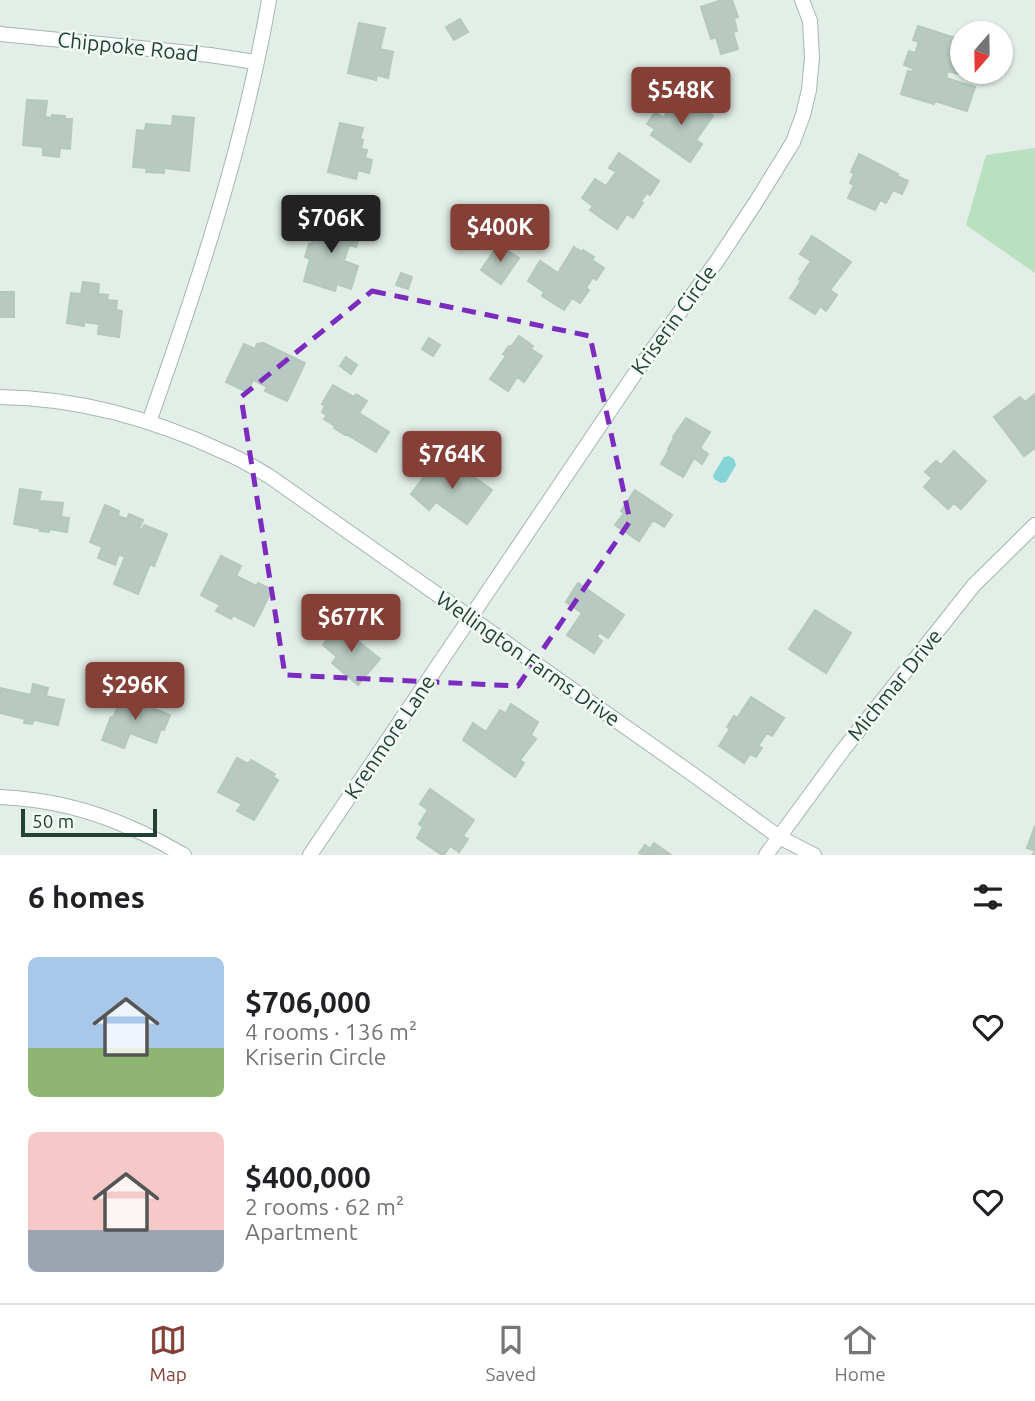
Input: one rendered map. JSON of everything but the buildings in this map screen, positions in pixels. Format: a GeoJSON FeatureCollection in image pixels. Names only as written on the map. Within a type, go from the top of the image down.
{"type":"FeatureCollection","features":[{"type":"Feature","properties":{"kind":"street"},"geometry":{"type":"LineString","coordinates":[[149,422],[229,179],[269,0]]}},
{"type":"Feature","properties":{"kind":"street","name":"Kriserin Circle"},"geometry":{"type":"LineString","coordinates":[[470,618],[634,375],[717,261],[793,142],[809,90],[812,58],[810,21],[802,0]]}},
{"type":"Feature","properties":{"kind":"street","name":"Chippoke Road"},"geometry":{"type":"LineString","coordinates":[[0,34],[257,62]]}},
{"type":"Feature","properties":{"kind":"street","name":"Wellington Farms Drive"},"geometry":{"type":"LineString","coordinates":[[0,397],[89,407],[149,422],[187,435],[269,476],[779,837],[814,855]]}},
{"type":"Feature","properties":{"kind":"street","name":"Michmar Drive"},"geometry":{"type":"LineString","coordinates":[[766,855],[843,750],[974,585],[1035,525]]}},
{"type":"Feature","properties":{"kind":"street","name":"Krenmore Lane"},"geometry":{"type":"LineString","coordinates":[[310,855],[470,618]]}},
{"type":"Feature","properties":{"kind":"street"},"geometry":{"type":"LineString","coordinates":[[0,797],[30,798],[94,813],[133,828],[184,855]]}},
{"type":"Feature","properties":{"kind":"highlighted area"},"geometry":{"type":"Polygon","coordinates":[[[372,291],[590,336],[630,521],[518,686],[285,675],[241,397],[372,291]]]}},
{"type":"Feature","properties":{"kind":"green space"},"geometry":{"type":"Polygon","coordinates":[[[1035,148],[1035,273],[966,225],[986,155],[1035,148]]]}},
{"type":"Feature","properties":{"kind":"water"},"geometry":{"type":"Polygon","coordinates":[[[724,457],[734,459],[736,465],[726,482],[721,483],[714,479],[713,475],[724,457]]]}}]}
